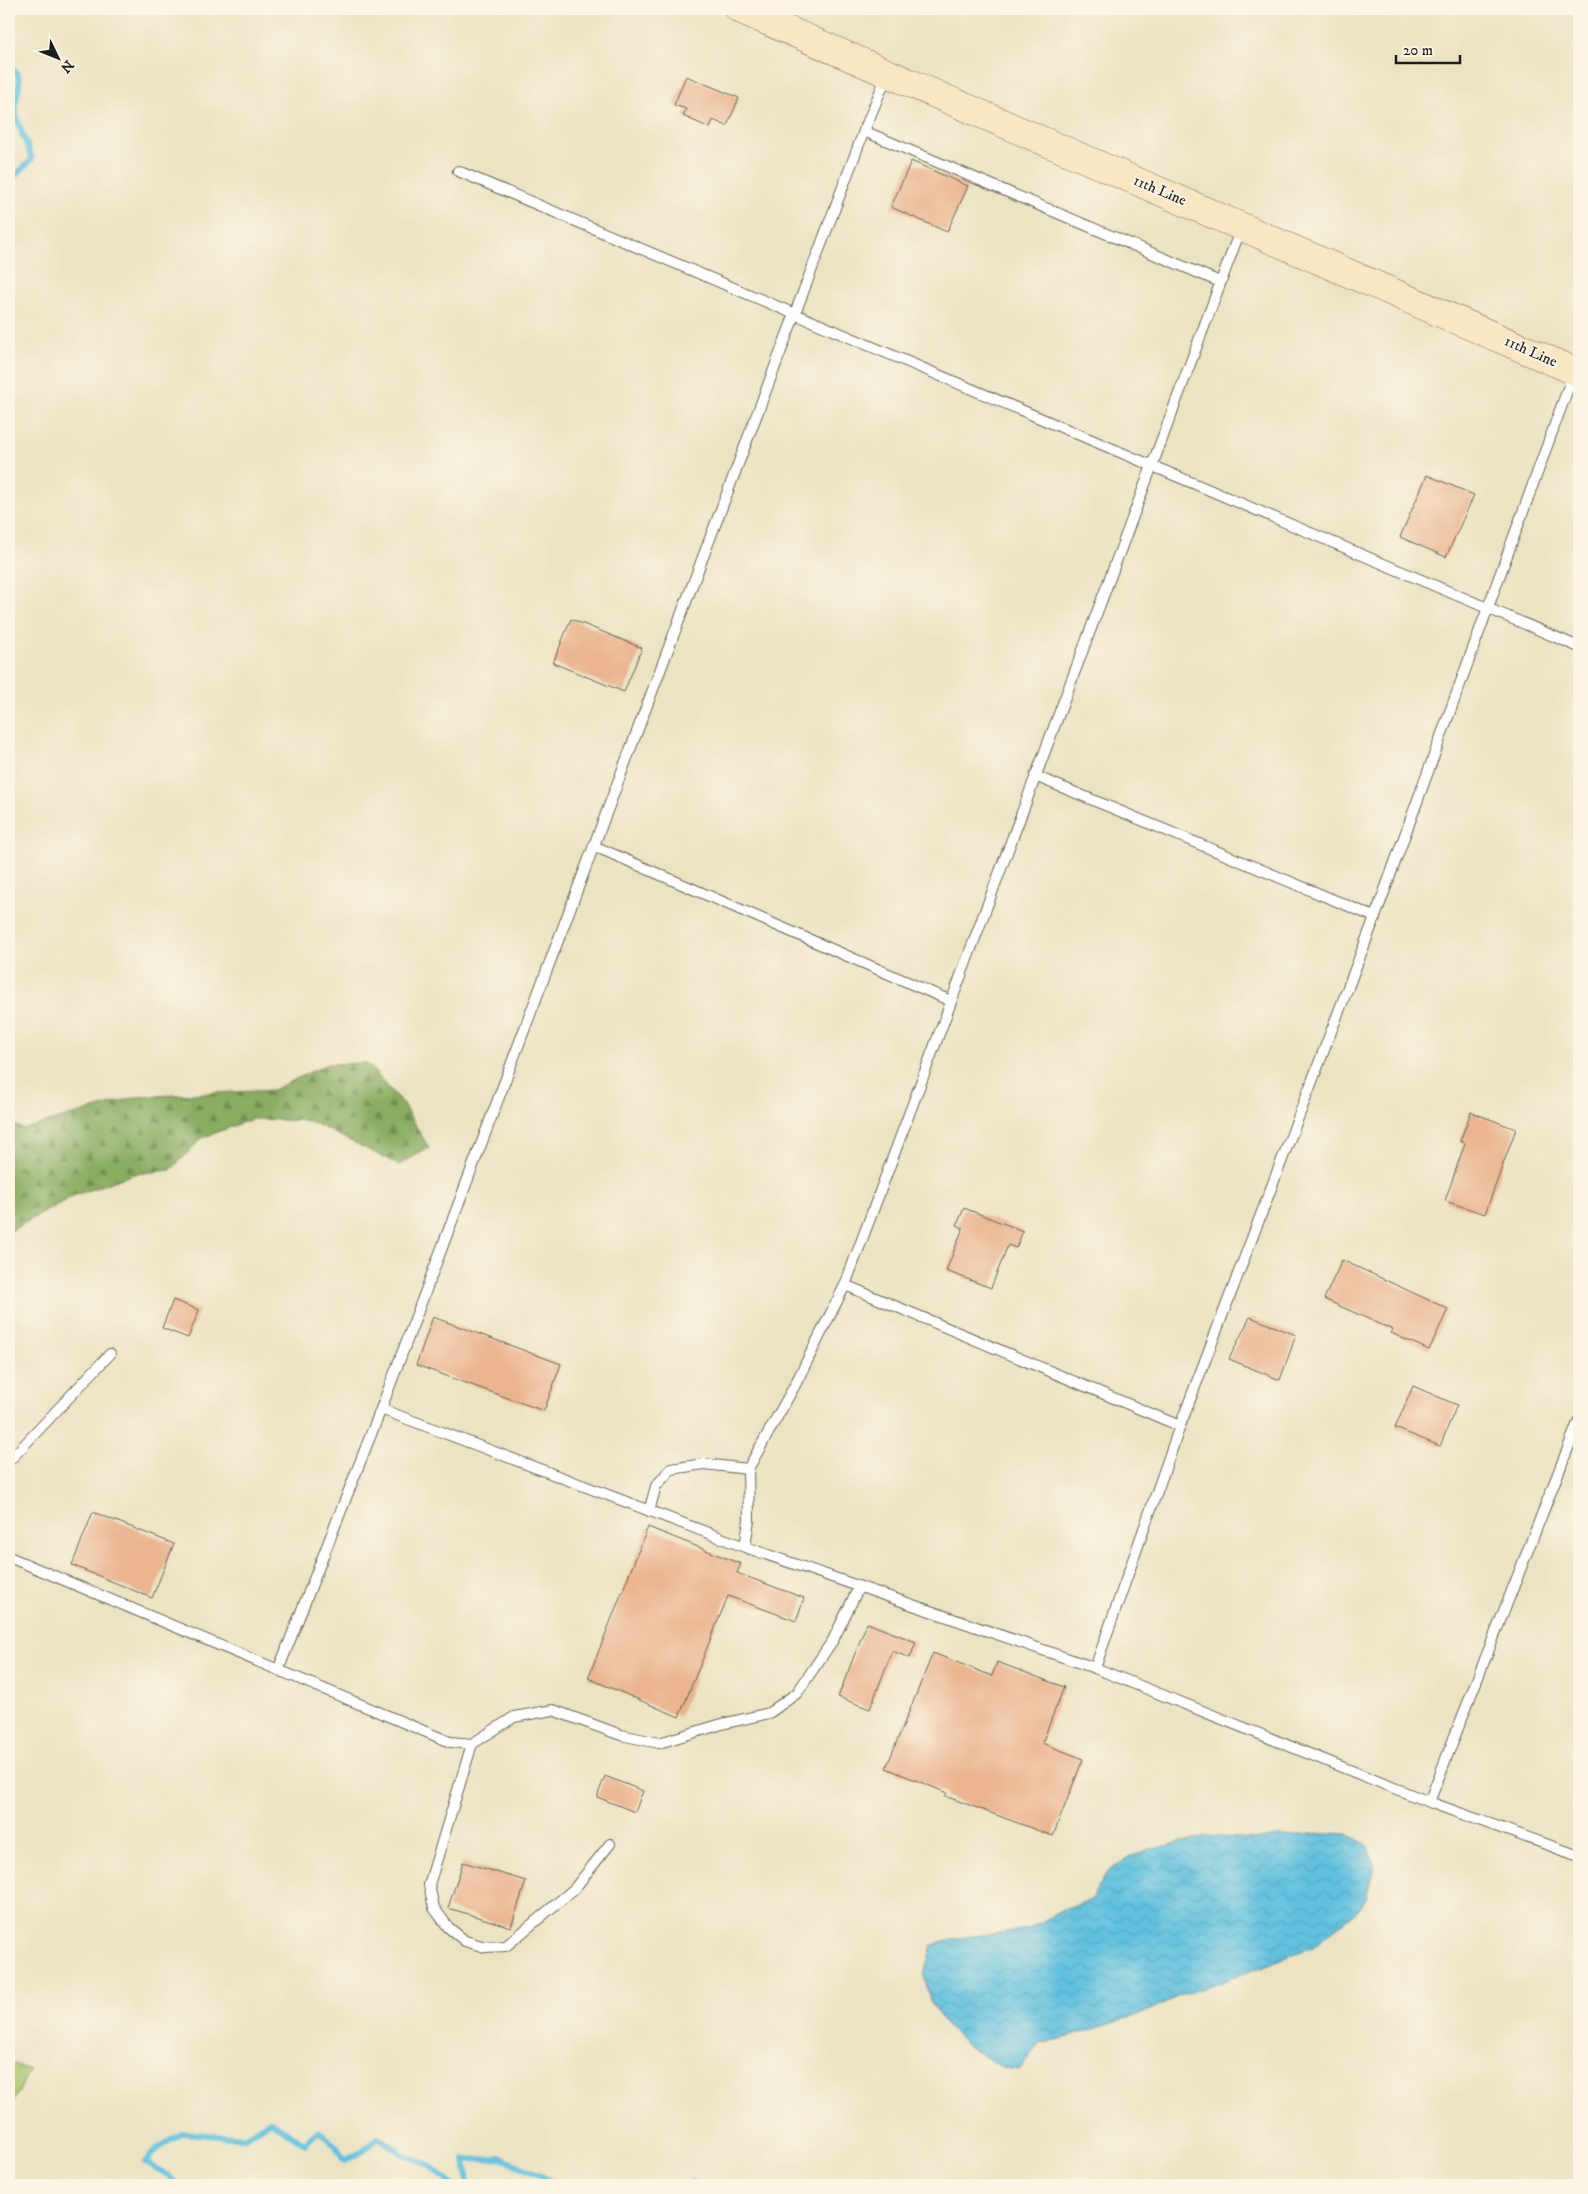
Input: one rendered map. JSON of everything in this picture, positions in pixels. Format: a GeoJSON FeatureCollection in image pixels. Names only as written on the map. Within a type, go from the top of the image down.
{"type":"FeatureCollection","features":[{"type":"Feature","properties":{"kind":"main road","name":"11th Line"},"geometry":{"type":"LineString","coordinates":[[739,9],[1242,225],[1577,372]]}},
{"type":"Feature","properties":{"kind":"lane"},"geometry":{"type":"LineString","coordinates":[[279,1668],[381,1409],[864,131],[888,73]]}},
{"type":"Feature","properties":{"kind":"lane"},"geometry":{"type":"LineString","coordinates":[[864,131],[1220,282]]}},
{"type":"Feature","properties":{"kind":"lane"},"geometry":{"type":"LineString","coordinates":[[458,171],[1579,647]]}},
{"type":"Feature","properties":{"kind":"lane"},"geometry":{"type":"LineString","coordinates":[[745,1547],[749,1520],[748,1469],[795,1385],[845,1285],[1242,225]]}},
{"type":"Feature","properties":{"kind":"lane"},"geometry":{"type":"LineString","coordinates":[[1095,1668],[1180,1426],[1375,917],[1577,372]]}},
{"type":"Feature","properties":{"kind":"lane"},"geometry":{"type":"LineString","coordinates":[[1035,776],[1375,917]]}},
{"type":"Feature","properties":{"kind":"lane"},"geometry":{"type":"LineString","coordinates":[[594,846],[951,1001]]}},
{"type":"Feature","properties":{"kind":"lane"},"geometry":{"type":"LineString","coordinates":[[845,1285],[1180,1426]]}},
{"type":"Feature","properties":{"kind":"lane"},"geometry":{"type":"LineString","coordinates":[[9,1461],[110,1354]]}},
{"type":"Feature","properties":{"kind":"lane"},"geometry":{"type":"LineString","coordinates":[[381,1409],[745,1547],[1095,1668],[1429,1802],[1579,1856]]}},
{"type":"Feature","properties":{"kind":"lane"},"geometry":{"type":"LineString","coordinates":[[1429,1802],[1579,1420]]}},
{"type":"Feature","properties":{"kind":"lane"},"geometry":{"type":"LineString","coordinates":[[649,1511],[656,1486],[671,1469],[704,1464],[748,1469]]}},
{"type":"Feature","properties":{"kind":"lane"},"geometry":{"type":"LineString","coordinates":[[9,1557],[279,1668],[450,1742],[472,1744],[514,1717],[552,1710],[621,1735],[659,1743],[722,1724],[769,1713],[797,1693],[833,1640],[858,1587]]}},
{"type":"Feature","properties":{"kind":"lane"},"geometry":{"type":"LineString","coordinates":[[472,1744],[429,1885],[434,1908],[448,1927],[465,1942],[485,1947],[506,1946],[574,1889],[610,1844]]}},
{"type":"Feature","properties":{"kind":"green space"},"geometry":{"type":"Polygon","coordinates":[[[367,1063],[402,1103],[429,1148],[399,1165],[310,1121],[252,1119],[202,1138],[171,1170],[133,1174],[73,1196],[9,1232],[9,1123],[24,1129],[136,1097],[273,1090],[327,1064],[367,1063]]]}},
{"type":"Feature","properties":{"kind":"green space"},"geometry":{"type":"Polygon","coordinates":[[[9,2062],[30,2070],[9,2110],[9,2062]]]}},
{"type":"Feature","properties":{"kind":"water"},"geometry":{"type":"Polygon","coordinates":[[[1323,1833],[1347,1834],[1369,1846],[1374,1866],[1366,1898],[1355,1913],[1312,1947],[1179,1996],[1144,2013],[1039,2044],[1019,2070],[1003,2068],[969,2047],[943,2022],[930,2000],[924,1975],[932,1945],[951,1939],[1029,1929],[1066,1908],[1091,1900],[1107,1872],[1131,1856],[1206,1836],[1256,1839],[1323,1833]]]}},
{"type":"Feature","properties":{"kind":"building"},"geometry":{"type":"Polygon","coordinates":[[[686,76],[739,98],[727,126],[713,120],[710,128],[683,116],[686,109],[674,105],[686,76]]]}},
{"type":"Feature","properties":{"kind":"building"},"geometry":{"type":"Polygon","coordinates":[[[911,161],[968,186],[947,232],[891,207],[911,161]]]}},
{"type":"Feature","properties":{"kind":"building"},"geometry":{"type":"Polygon","coordinates":[[[1427,475],[1474,495],[1446,557],[1400,537],[1427,475]]]}},
{"type":"Feature","properties":{"kind":"building"},"geometry":{"type":"Polygon","coordinates":[[[571,619],[642,648],[624,692],[553,663],[571,619]]]}},
{"type":"Feature","properties":{"kind":"building"},"geometry":{"type":"Polygon","coordinates":[[[1471,1112],[1516,1129],[1485,1214],[1445,1201],[1465,1143],[1460,1141],[1471,1112]]]}},
{"type":"Feature","properties":{"kind":"building"},"geometry":{"type":"Polygon","coordinates":[[[964,1208],[1023,1231],[1016,1248],[1008,1245],[991,1288],[946,1271],[963,1228],[957,1225],[964,1208]]]}},
{"type":"Feature","properties":{"kind":"building"},"geometry":{"type":"Polygon","coordinates":[[[1342,1260],[1448,1309],[1429,1350],[1391,1333],[1393,1330],[1324,1299],[1342,1260]]]}},
{"type":"Feature","properties":{"kind":"building"},"geometry":{"type":"Polygon","coordinates":[[[173,1300],[199,1310],[188,1338],[162,1328],[173,1300]]]}},
{"type":"Feature","properties":{"kind":"building"},"geometry":{"type":"Polygon","coordinates":[[[433,1317],[561,1364],[544,1411],[416,1365],[433,1317]]]}},
{"type":"Feature","properties":{"kind":"building"},"geometry":{"type":"Polygon","coordinates":[[[1250,1317],[1296,1335],[1280,1380],[1229,1359],[1250,1317]]]}},
{"type":"Feature","properties":{"kind":"building"},"geometry":{"type":"Polygon","coordinates":[[[1413,1386],[1457,1405],[1440,1446],[1395,1428],[1413,1386]]]}},
{"type":"Feature","properties":{"kind":"building"},"geometry":{"type":"Polygon","coordinates":[[[93,1512],[174,1544],[152,1598],[72,1565],[93,1512]]]}},
{"type":"Feature","properties":{"kind":"building"},"geometry":{"type":"Polygon","coordinates":[[[648,1527],[741,1564],[737,1573],[804,1598],[796,1621],[728,1596],[679,1717],[588,1678],[648,1527]]]}},
{"type":"Feature","properties":{"kind":"building"},"geometry":{"type":"Polygon","coordinates":[[[867,1623],[916,1642],[910,1658],[892,1651],[870,1709],[838,1697],[867,1623]]]}},
{"type":"Feature","properties":{"kind":"building"},"geometry":{"type":"Polygon","coordinates":[[[933,1653],[992,1676],[997,1662],[1064,1687],[1042,1743],[1083,1759],[1053,1836],[945,1796],[947,1793],[886,1768],[933,1653]]]}},
{"type":"Feature","properties":{"kind":"building"},"geometry":{"type":"Polygon","coordinates":[[[605,1776],[643,1791],[635,1812],[597,1797],[605,1776]]]}},
{"type":"Feature","properties":{"kind":"building"},"geometry":{"type":"Polygon","coordinates":[[[463,1862],[526,1881],[511,1927],[448,1908],[463,1862]]]}},
{"type":"Feature","properties":{"kind":"waterway"},"geometry":{"type":"LineString","coordinates":[[9,64],[18,75],[19,85],[15,107],[32,159],[9,182]]}},
{"type":"Feature","properties":{"kind":"waterway"},"geometry":{"type":"LineString","coordinates":[[178,2185],[168,2175],[145,2162],[158,2148],[183,2133],[244,2138],[270,2121],[305,2144],[318,2131],[336,2146],[344,2161],[365,2150],[378,2137],[404,2155],[428,2164],[453,2185]]}},
{"type":"Feature","properties":{"kind":"waterway"},"geometry":{"type":"LineString","coordinates":[[468,2185],[465,2160],[501,2158],[540,2175],[557,2185]]}},
{"type":"Feature","properties":{"kind":"waterway"},"geometry":{"type":"LineString","coordinates":[[691,2185],[692,2182],[701,2185]]}}]}
